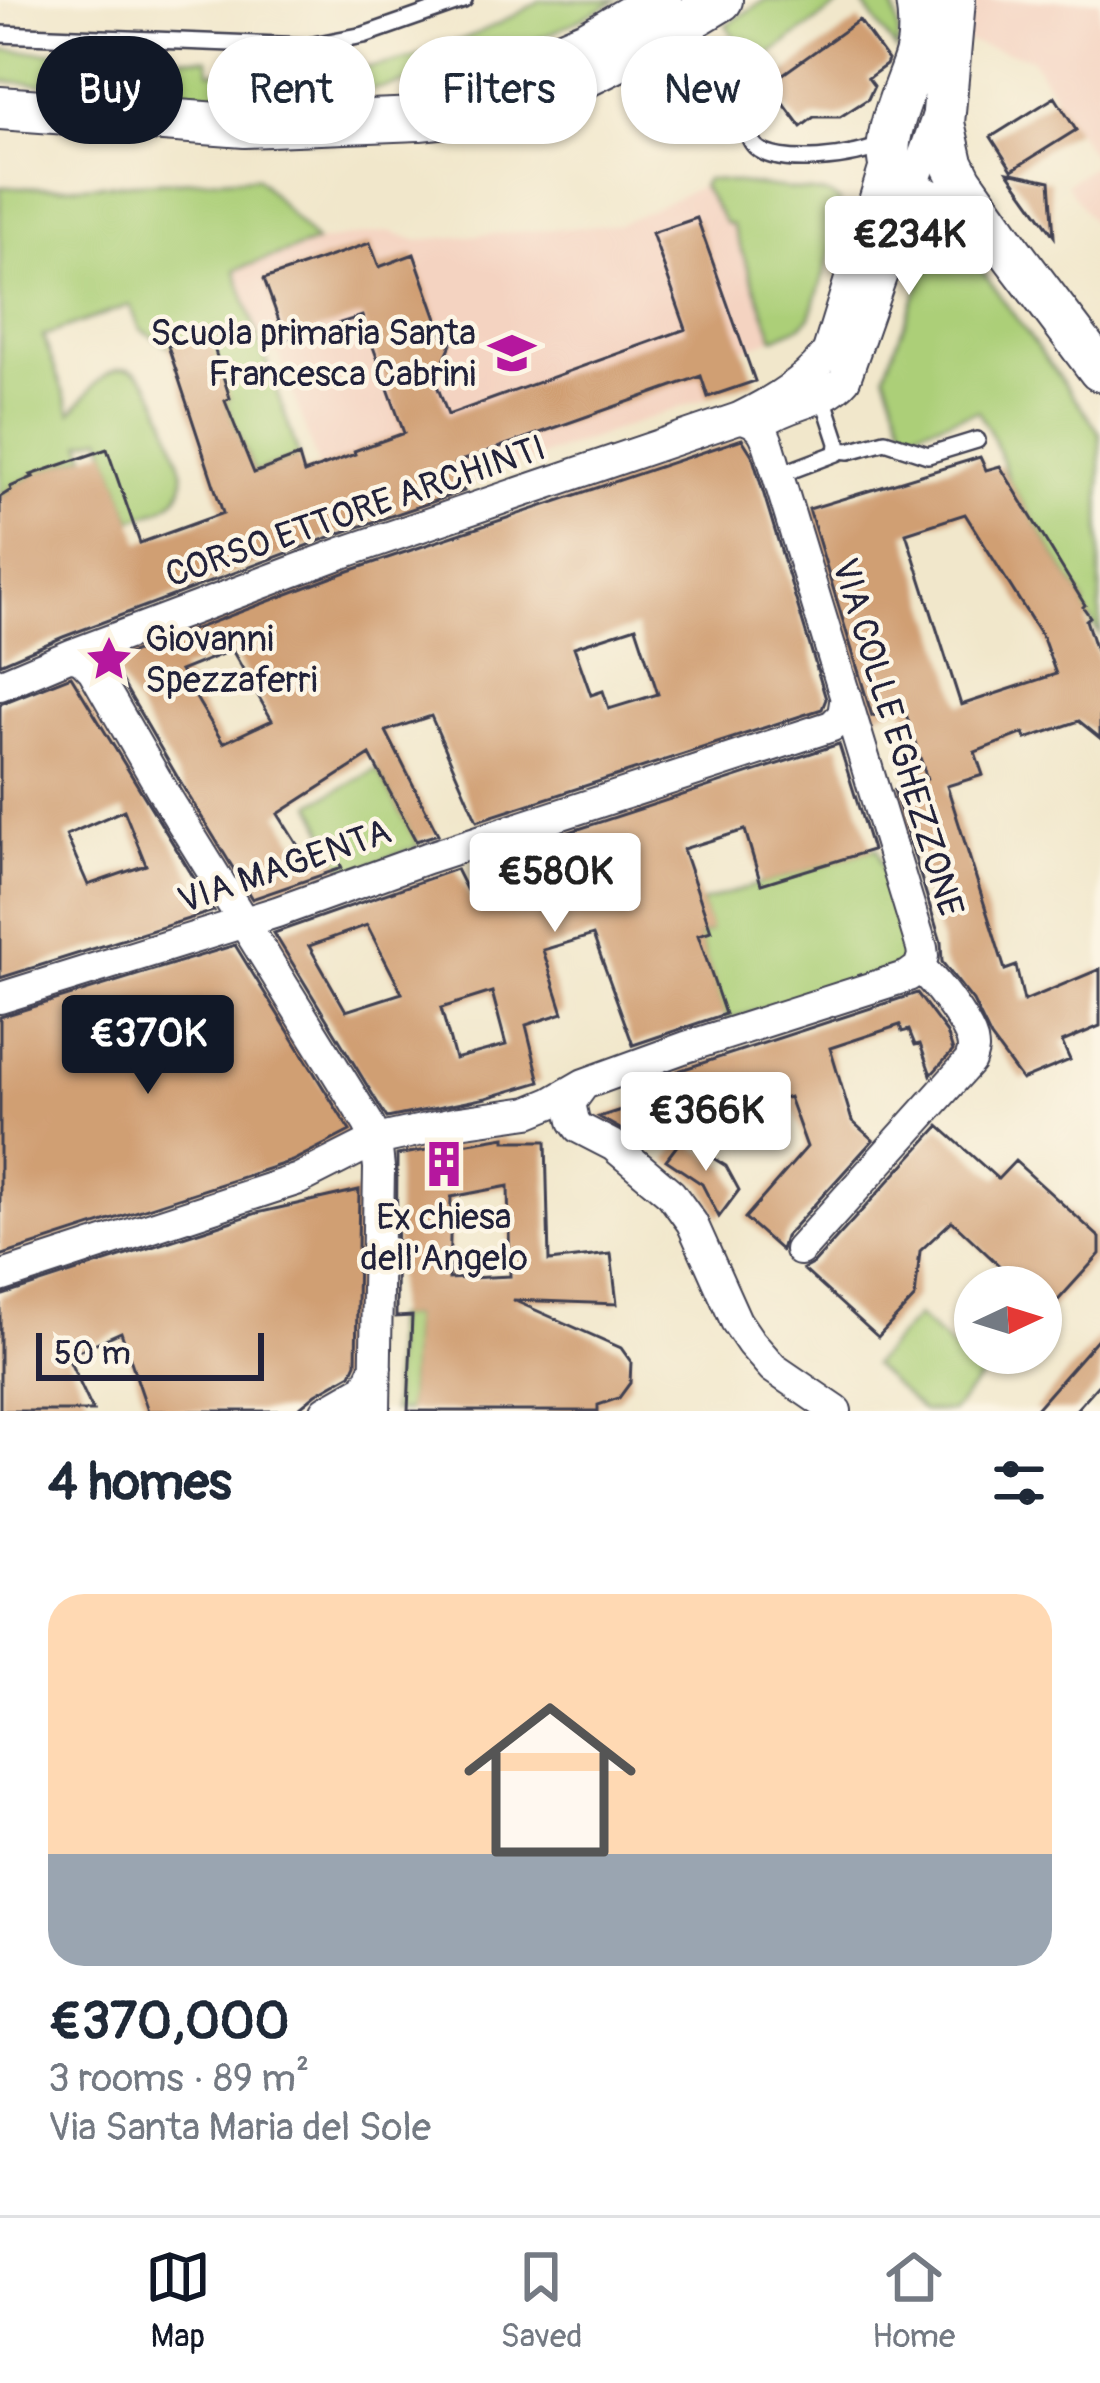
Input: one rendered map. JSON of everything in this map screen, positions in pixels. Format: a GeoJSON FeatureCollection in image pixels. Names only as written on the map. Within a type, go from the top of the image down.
{"type":"FeatureCollection","features":[{"type":"Feature","properties":{"kind":"street"},"geometry":{"type":"LineString","coordinates":[[375,114],[521,71],[660,0]]}},
{"type":"Feature","properties":{"kind":"street"},"geometry":{"type":"LineString","coordinates":[[752,425],[772,400],[813,369],[828,351],[896,162],[920,34],[916,0]]}},
{"type":"Feature","properties":{"kind":"street"},"geometry":{"type":"LineString","coordinates":[[954,0],[943,123],[952,163],[1013,255],[1100,370]]}},
{"type":"Feature","properties":{"kind":"street"},"geometry":{"type":"LineString","coordinates":[[375,120],[502,107],[573,82],[713,5]]}},
{"type":"Feature","properties":{"kind":"street"},"geometry":{"type":"LineString","coordinates":[[752,425],[823,397],[845,379],[896,236],[896,162],[944,100]]}},
{"type":"Feature","properties":{"kind":"street"},"geometry":{"type":"LineString","coordinates":[[0,108],[207,123]]}},
{"type":"Feature","properties":{"kind":"street"},"geometry":{"type":"LineString","coordinates":[[896,162],[1013,255]]}},
{"type":"Feature","properties":{"kind":"street"},"geometry":{"type":"LineString","coordinates":[[896,236],[910,220],[922,215],[966,218]]}},
{"type":"Feature","properties":{"kind":"street","name":"VIA COLLE EGHEZZONE"},"geometry":{"type":"LineString","coordinates":[[752,425],[776,466],[847,696],[922,948],[919,968],[968,1031],[973,1052],[966,1066],[800,1250]]}},
{"type":"Feature","properties":{"kind":"street","name":"CORSO ETTORE ARCHINTI"},"geometry":{"type":"LineString","coordinates":[[0,686],[342,553],[752,425]]}},
{"type":"Feature","properties":{"kind":"street"},"geometry":{"type":"LineString","coordinates":[[71,655],[93,670],[376,1140],[380,1218],[376,1411]]}},
{"type":"Feature","properties":{"kind":"street","name":"VIA MAGENTA"},"geometry":{"type":"LineString","coordinates":[[0,998],[832,726],[843,715],[847,696]]}},
{"type":"Feature","properties":{"kind":"street"},"geometry":{"type":"LineString","coordinates":[[0,1277],[280,1186],[328,1167],[376,1140],[529,1112],[584,1084],[908,976],[919,968]]}},
{"type":"Feature","properties":{"kind":"street"},"geometry":{"type":"LineString","coordinates":[[584,1084],[570,1103],[574,1121],[671,1194],[692,1223],[736,1321],[751,1343],[773,1368],[836,1411]]}},
{"type":"Feature","properties":{"kind":"street"},"geometry":{"type":"LineString","coordinates":[[326,1411],[365,1388],[376,1367]]}},
{"type":"Feature","properties":{"kind":"lane"},"geometry":{"type":"LineString","coordinates":[[0,34],[308,46],[364,35],[464,0]]}},
{"type":"Feature","properties":{"kind":"lane"},"geometry":{"type":"LineString","coordinates":[[713,5],[697,24],[700,41],[742,102],[751,141],[758,149],[787,159],[872,150],[896,162]]}},
{"type":"Feature","properties":{"kind":"lane"},"geometry":{"type":"LineString","coordinates":[[828,351],[819,376],[838,450]]}},
{"type":"Feature","properties":{"kind":"lane"},"geometry":{"type":"LineString","coordinates":[[838,450],[880,441],[928,455],[977,440]]}},
{"type":"Feature","properties":{"kind":"lane"},"geometry":{"type":"LineString","coordinates":[[776,466],[792,470],[838,450]]}},
{"type":"Feature","properties":{"kind":"shaded area"},"geometry":{"type":"Polygon","coordinates":[[[957,0],[1100,0],[1100,233],[1066,184],[1097,163],[1031,58],[952,38],[957,0]]]}},
{"type":"Feature","properties":{"kind":"shaded area","name":"Scuola primaria Santa Francesca Cabrini"},"geometry":{"type":"Polygon","coordinates":[[[702,186],[731,224],[774,338],[744,349],[755,381],[417,500],[319,468],[278,352],[264,355],[235,269],[316,242],[389,231],[416,240],[619,224],[702,186]]]}},
{"type":"Feature","properties":{"kind":"green space"},"geometry":{"type":"Polygon","coordinates":[[[541,0],[617,0],[545,36],[469,36],[541,0]]]}},
{"type":"Feature","properties":{"kind":"green space"},"geometry":{"type":"Polygon","coordinates":[[[765,0],[846,0],[783,45],[783,36],[734,36],[726,25],[765,0]]]}},
{"type":"Feature","properties":{"kind":"green space"},"geometry":{"type":"Polygon","coordinates":[[[860,0],[892,0],[899,31],[897,51],[860,0]]]}},
{"type":"Feature","properties":{"kind":"green space"},"geometry":{"type":"Polygon","coordinates":[[[0,50],[36,52],[36,83],[0,81],[0,50]]]}},
{"type":"Feature","properties":{"kind":"green space"},"geometry":{"type":"Polygon","coordinates":[[[183,58],[207,59],[207,94],[183,93],[183,58]]]}},
{"type":"Feature","properties":{"kind":"green space"},"geometry":{"type":"Polygon","coordinates":[[[399,60],[399,84],[375,88],[375,65],[399,60]]]}},
{"type":"Feature","properties":{"kind":"green space"},"geometry":{"type":"Polygon","coordinates":[[[257,177],[316,242],[235,270],[299,456],[254,472],[225,401],[230,398],[140,329],[130,305],[43,336],[71,413],[110,372],[125,368],[150,386],[183,473],[180,493],[168,505],[132,520],[102,437],[82,443],[86,456],[32,475],[0,497],[0,187],[257,177]]]}},
{"type":"Feature","properties":{"kind":"green space"},"geometry":{"type":"Polygon","coordinates":[[[706,179],[828,194],[839,200],[840,224],[810,317],[802,325],[774,338],[732,225],[725,223],[702,186],[706,179]]]}},
{"type":"Feature","properties":{"kind":"green space"},"geometry":{"type":"Polygon","coordinates":[[[945,250],[973,259],[1100,433],[1100,635],[1010,483],[978,411],[906,433],[885,373],[928,263],[945,250]]]}},
{"type":"Feature","properties":{"kind":"green space"},"geometry":{"type":"Polygon","coordinates":[[[377,769],[419,846],[345,874],[312,804],[377,769]]]}},
{"type":"Feature","properties":{"kind":"green space"},"geometry":{"type":"Polygon","coordinates":[[[877,848],[910,963],[727,1020],[698,936],[710,931],[701,902],[877,848]]]}},
{"type":"Feature","properties":{"kind":"green space"},"geometry":{"type":"Polygon","coordinates":[[[412,1316],[408,1411],[392,1411],[393,1317],[412,1316]]]}},
{"type":"Feature","properties":{"kind":"green space"},"geometry":{"type":"Polygon","coordinates":[[[917,1316],[954,1350],[954,1374],[983,1376],[952,1411],[923,1411],[872,1365],[917,1316]]]}},
{"type":"Feature","properties":{"kind":"building"},"geometry":{"type":"Polygon","coordinates":[[[859,20],[888,60],[868,78],[874,86],[868,99],[840,117],[814,117],[801,127],[783,103],[783,74],[859,20]]]}},
{"type":"Feature","properties":{"kind":"building"},"geometry":{"type":"Polygon","coordinates":[[[1055,97],[1076,130],[1012,170],[991,137],[1055,97]]]}},
{"type":"Feature","properties":{"kind":"building"},"geometry":{"type":"Polygon","coordinates":[[[1008,172],[1050,181],[1054,236],[1008,172]]]}},
{"type":"Feature","properties":{"kind":"building"},"geometry":{"type":"Polygon","coordinates":[[[697,218],[755,381],[708,397],[701,376],[455,463],[464,491],[335,535],[0,664],[0,497],[10,487],[107,449],[140,543],[223,513],[168,346],[209,332],[230,398],[225,401],[254,473],[299,456],[304,473],[404,433],[362,316],[286,340],[264,279],[370,243],[379,267],[414,254],[443,336],[452,342],[435,380],[448,415],[686,329],[652,233],[697,218]]]}},
{"type":"Feature","properties":{"kind":"building"},"geometry":{"type":"Polygon","coordinates":[[[742,439],[752,455],[826,699],[822,709],[477,821],[431,716],[386,731],[438,834],[416,841],[370,755],[278,814],[305,857],[331,845],[342,868],[252,899],[110,661],[349,571],[742,439]],[[636,627],[574,647],[591,695],[603,691],[609,709],[658,694],[636,627]],[[232,650],[180,671],[223,743],[272,720],[232,650]]]}},
{"type":"Feature","properties":{"kind":"building"},"geometry":{"type":"Polygon","coordinates":[[[980,457],[986,470],[1000,466],[1085,605],[1100,663],[1100,738],[1079,721],[1026,739],[1024,733],[975,752],[983,775],[947,786],[1005,970],[1016,966],[1024,1001],[1100,969],[1100,1026],[1062,1042],[1070,1060],[1022,1080],[991,1038],[973,1001],[942,962],[941,942],[894,790],[927,779],[903,705],[872,716],[809,509],[980,457]],[[965,514],[906,533],[961,705],[1056,674],[1043,638],[965,514]]]}},
{"type":"Feature","properties":{"kind":"building"},"geometry":{"type":"Polygon","coordinates":[[[71,676],[214,911],[0,978],[0,704],[71,676]],[[124,810],[66,835],[88,885],[146,865],[124,810]]]}},
{"type":"Feature","properties":{"kind":"building"},"geometry":{"type":"Polygon","coordinates":[[[839,744],[872,850],[761,884],[745,830],[683,849],[711,931],[698,935],[725,1014],[633,1045],[593,935],[543,950],[563,1013],[526,1025],[540,1082],[387,1118],[274,933],[456,869],[475,907],[508,891],[493,857],[839,744]],[[367,925],[309,946],[346,1011],[402,993],[367,925]],[[492,992],[441,1008],[455,1059],[506,1045],[492,992]]]}},
{"type":"Feature","properties":{"kind":"building"},"geometry":{"type":"Polygon","coordinates":[[[235,945],[350,1131],[292,1161],[0,1256],[0,1017],[235,945]]]}},
{"type":"Feature","properties":{"kind":"building"},"geometry":{"type":"Polygon","coordinates":[[[917,993],[947,1033],[953,1051],[931,1075],[920,1044],[915,1045],[909,1030],[902,1032],[900,1025],[830,1048],[852,1121],[873,1140],[785,1237],[781,1250],[745,1218],[807,1147],[789,1097],[689,1128],[701,1113],[631,1135],[599,1117],[684,1090],[678,1071],[917,993]]]}},
{"type":"Feature","properties":{"kind":"building"},"geometry":{"type":"Polygon","coordinates":[[[939,1126],[998,1179],[1015,1161],[1100,1238],[1100,1254],[1062,1296],[1062,1266],[1000,1266],[952,1221],[920,1251],[915,1297],[878,1337],[803,1269],[814,1263],[939,1126]]]}},
{"type":"Feature","properties":{"kind":"building"},"geometry":{"type":"Polygon","coordinates":[[[505,1137],[505,1141],[546,1141],[549,1261],[611,1254],[617,1304],[513,1300],[621,1348],[631,1362],[630,1383],[619,1398],[598,1405],[598,1411],[408,1411],[412,1316],[396,1317],[397,1155],[505,1137]],[[508,1186],[451,1197],[449,1279],[510,1276],[508,1186]]]}},
{"type":"Feature","properties":{"kind":"building"},"geometry":{"type":"Polygon","coordinates":[[[682,1139],[726,1166],[739,1190],[719,1217],[702,1184],[666,1160],[682,1139]]]}},
{"type":"Feature","properties":{"kind":"building"},"geometry":{"type":"Polygon","coordinates":[[[359,1190],[356,1363],[351,1374],[294,1411],[148,1411],[121,1332],[67,1356],[93,1411],[0,1411],[0,1296],[257,1213],[359,1190]]]}},
{"type":"Feature","properties":{"kind":"building"},"geometry":{"type":"Polygon","coordinates":[[[1100,1336],[1100,1383],[1075,1411],[1034,1411],[1100,1336]]]}},
{"type":"Feature","properties":{"kind":"place","name":"Scuola primaria Santa Francesca Cabrini"},"geometry":{"type":"Point","coordinates":[512,353]}},
{"type":"Feature","properties":{"kind":"place","name":"Giovanni Spezzaferri"},"geometry":{"type":"Point","coordinates":[109,659]}},
{"type":"Feature","properties":{"kind":"place","name":"Ex chiesa dell'Angelo"},"geometry":{"type":"Point","coordinates":[444,1164]}}]}
